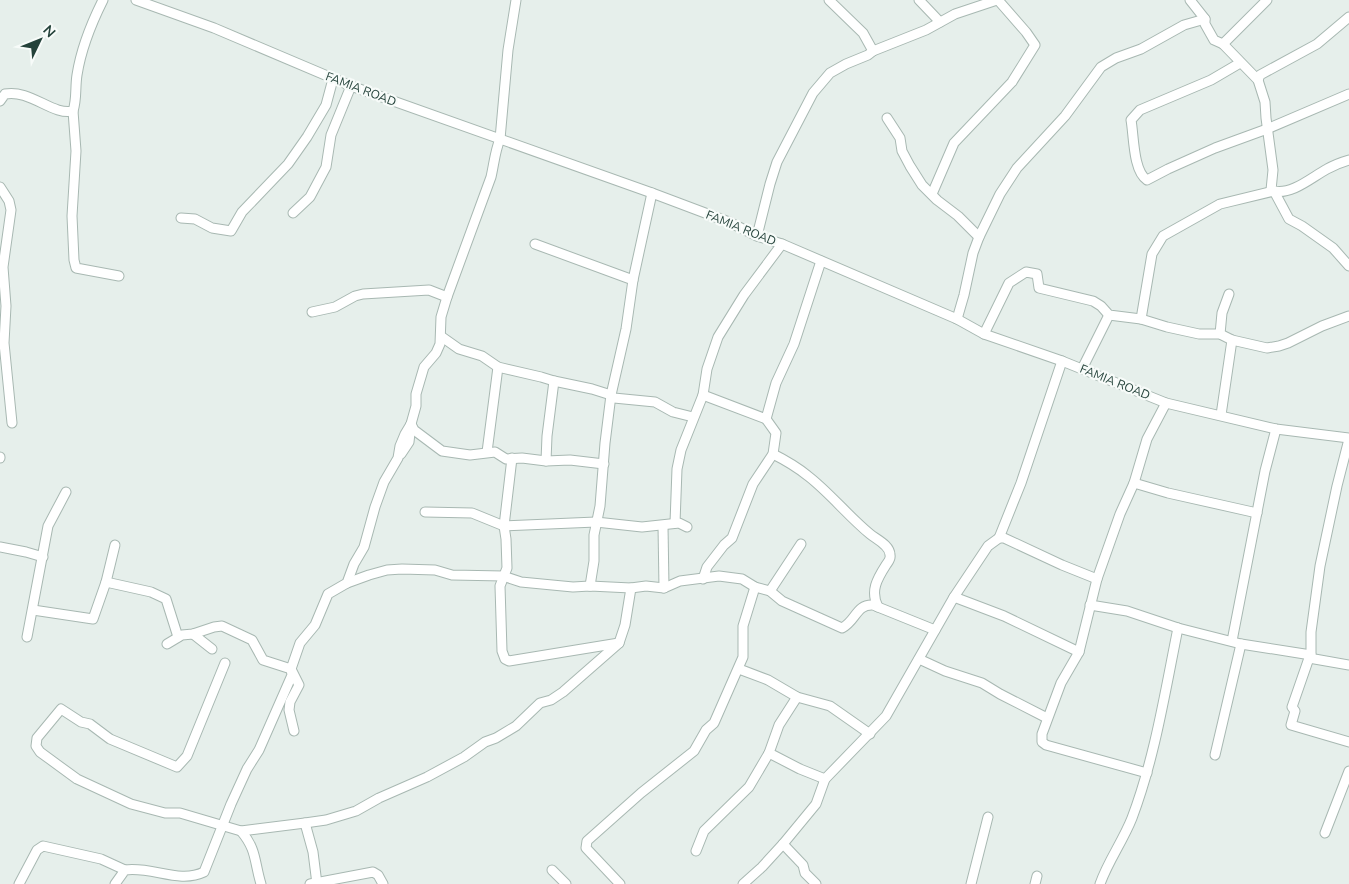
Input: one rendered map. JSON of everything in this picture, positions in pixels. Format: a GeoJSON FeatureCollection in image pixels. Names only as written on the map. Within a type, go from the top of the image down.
{"type":"FeatureCollection","features":[{"type":"Feature","properties":{"kind":"street"},"geometry":{"type":"LineString","coordinates":[[103,0],[86,40],[77,76],[76,102],[73,110],[76,151],[72,216],[74,260],[76,268],[119,276]]}},
{"type":"Feature","properties":{"kind":"street","name":"FAMIA ROAD"},"geometry":{"type":"LineString","coordinates":[[136,0],[214,28],[351,86],[729,222],[757,236],[782,244],[957,319],[984,334],[1062,361],[1166,403],[1276,429],[1349,439]]}},
{"type":"Feature","properties":{"kind":"street"},"geometry":{"type":"LineString","coordinates":[[347,583],[354,564],[364,547],[384,482],[409,442],[416,406],[416,394],[424,367],[436,353],[442,337],[441,317],[447,296],[491,177],[496,149],[500,139],[508,50],[516,0]]}},
{"type":"Feature","properties":{"kind":"street"},"geometry":{"type":"LineString","coordinates":[[829,0],[863,33],[873,51]]}},
{"type":"Feature","properties":{"kind":"street"},"geometry":{"type":"LineString","coordinates":[[919,0],[940,22]]}},
{"type":"Feature","properties":{"kind":"street"},"geometry":{"type":"LineString","coordinates":[[757,236],[777,162],[813,93],[830,73],[873,51],[926,30],[955,14],[998,0],[1035,45],[1012,82],[954,143],[932,194]]}},
{"type":"Feature","properties":{"kind":"street"},"geometry":{"type":"LineString","coordinates":[[1190,0],[1205,19],[1205,24],[1214,40],[1223,44],[1258,80],[1265,102],[1273,170],[1271,190],[1274,191],[1289,220],[1302,226],[1333,248],[1349,266]]}},
{"type":"Feature","properties":{"kind":"street"},"geometry":{"type":"LineString","coordinates":[[1223,44],[1267,0]]}},
{"type":"Feature","properties":{"kind":"street"},"geometry":{"type":"LineString","coordinates":[[1258,80],[1260,75],[1317,44],[1349,17]]}},
{"type":"Feature","properties":{"kind":"street"},"geometry":{"type":"LineString","coordinates":[[957,319],[973,253],[979,237],[1000,194],[1017,168],[1065,116],[1102,66],[1116,58],[1141,49],[1184,25],[1205,19]]}},
{"type":"Feature","properties":{"kind":"street"},"geometry":{"type":"LineString","coordinates":[[1240,63],[1211,80],[1140,110],[1131,120],[1135,158],[1143,178],[1151,179],[1168,169],[1215,148],[1267,129],[1349,94]]}},
{"type":"Feature","properties":{"kind":"street"},"geometry":{"type":"LineString","coordinates":[[182,218],[195,220],[212,228],[231,231],[242,212],[288,164],[307,137],[326,105],[333,79]]}},
{"type":"Feature","properties":{"kind":"street"},"geometry":{"type":"LineString","coordinates":[[293,213],[310,197],[326,167],[332,135],[351,86]]}},
{"type":"Feature","properties":{"kind":"street"},"geometry":{"type":"LineString","coordinates":[[0,101],[5,94],[14,92],[39,100],[60,110],[69,112],[73,110]]}},
{"type":"Feature","properties":{"kind":"street"},"geometry":{"type":"LineString","coordinates":[[887,118],[900,138],[902,151],[922,184],[979,237]]}},
{"type":"Feature","properties":{"kind":"street"},"geometry":{"type":"LineString","coordinates":[[1141,319],[1152,254],[1163,236],[1220,204],[1274,191],[1281,192],[1349,160]]}},
{"type":"Feature","properties":{"kind":"street"},"geometry":{"type":"LineString","coordinates":[[0,187],[9,201],[11,210],[4,235],[3,267],[6,306],[4,343],[12,423]]}},
{"type":"Feature","properties":{"kind":"street"},"geometry":{"type":"LineString","coordinates":[[590,586],[611,395],[626,329],[633,280],[652,193]]}},
{"type":"Feature","properties":{"kind":"street"},"geometry":{"type":"LineString","coordinates":[[535,244],[633,280]]}},
{"type":"Feature","properties":{"kind":"street"},"geometry":{"type":"LineString","coordinates":[[676,523],[677,470],[681,450],[702,395],[707,370],[718,337],[744,296],[782,244]]}},
{"type":"Feature","properties":{"kind":"street"},"geometry":{"type":"LineString","coordinates":[[766,419],[776,383],[794,344],[821,261]]}},
{"type":"Feature","properties":{"kind":"street"},"geometry":{"type":"LineString","coordinates":[[984,334],[1009,282],[1026,272],[1037,274],[1038,288],[1093,301],[1101,306],[1109,315],[1141,319],[1199,334],[1220,334],[1232,340],[1266,348],[1279,346],[1349,316]]}},
{"type":"Feature","properties":{"kind":"street"},"geometry":{"type":"LineString","coordinates":[[312,312],[335,306],[355,296],[364,294],[429,290],[447,296]]}},
{"type":"Feature","properties":{"kind":"street"},"geometry":{"type":"LineString","coordinates":[[1220,334],[1222,313],[1229,294]]}},
{"type":"Feature","properties":{"kind":"street"},"geometry":{"type":"LineString","coordinates":[[1082,369],[1109,315]]}},
{"type":"Feature","properties":{"kind":"street"},"geometry":{"type":"LineString","coordinates":[[442,337],[459,349],[482,356],[498,367],[592,389],[611,395],[614,398],[655,402],[673,412],[693,417]]}},
{"type":"Feature","properties":{"kind":"street"},"geometry":{"type":"LineString","coordinates":[[1221,415],[1232,340]]}},
{"type":"Feature","properties":{"kind":"street"},"geometry":{"type":"LineString","coordinates":[[743,884],[783,844],[816,804],[825,779],[886,716],[954,597],[988,546],[999,538],[1021,483],[1062,361]]}},
{"type":"Feature","properties":{"kind":"street"},"geometry":{"type":"LineString","coordinates":[[487,452],[498,367]]}},
{"type":"Feature","properties":{"kind":"street"},"geometry":{"type":"LineString","coordinates":[[546,461],[554,381]]}},
{"type":"Feature","properties":{"kind":"street"},"geometry":{"type":"LineString","coordinates":[[702,395],[766,419],[776,433],[772,454],[753,484],[732,538],[707,567],[704,579]]}},
{"type":"Feature","properties":{"kind":"street"},"geometry":{"type":"LineString","coordinates":[[1147,773],[1046,745],[1042,742],[1042,734],[1061,683],[1079,652],[1097,579],[1120,514],[1134,483],[1147,439],[1166,403]]}},
{"type":"Feature","properties":{"kind":"street"},"geometry":{"type":"LineString","coordinates":[[411,424],[414,430],[442,451],[470,455],[495,452],[506,458],[546,461],[570,460],[604,464]]}},
{"type":"Feature","properties":{"kind":"street"},"geometry":{"type":"LineString","coordinates":[[1216,755],[1257,513],[1276,429]]}},
{"type":"Feature","properties":{"kind":"street"},"geometry":{"type":"LineString","coordinates":[[1349,439],[1320,566],[1311,632],[1310,656],[1292,707],[1295,711],[1291,725],[1349,742]]}},
{"type":"Feature","properties":{"kind":"street"},"geometry":{"type":"LineString","coordinates":[[772,454],[789,462],[808,476],[889,550],[890,560],[877,580],[874,590],[878,607]]}},
{"type":"Feature","properties":{"kind":"street"},"geometry":{"type":"LineString","coordinates":[[512,458],[504,526],[507,568],[500,586],[502,651],[505,659],[508,661],[619,643]]}},
{"type":"Feature","properties":{"kind":"street"},"geometry":{"type":"LineString","coordinates":[[1134,483],[1168,493],[1257,513]]}},
{"type":"Feature","properties":{"kind":"street"},"geometry":{"type":"LineString","coordinates":[[27,637],[48,526],[66,492]]}},
{"type":"Feature","properties":{"kind":"street"},"geometry":{"type":"LineString","coordinates":[[425,512],[472,513],[504,526],[596,522],[642,527],[663,526],[679,522],[687,527]]}},
{"type":"Feature","properties":{"kind":"street"},"geometry":{"type":"LineString","coordinates":[[663,526],[664,588]]}},
{"type":"Feature","properties":{"kind":"street"},"geometry":{"type":"LineString","coordinates":[[999,538],[1004,538],[1097,579]]}},
{"type":"Feature","properties":{"kind":"street"},"geometry":{"type":"LineString","coordinates":[[770,591],[801,544]]}},
{"type":"Feature","properties":{"kind":"street"},"geometry":{"type":"LineString","coordinates":[[33,610],[93,619],[106,582],[115,545]]}},
{"type":"Feature","properties":{"kind":"street"},"geometry":{"type":"LineString","coordinates":[[0,547],[43,557]]}},
{"type":"Feature","properties":{"kind":"street"},"geometry":{"type":"LineString","coordinates":[[194,884],[196,878],[204,872],[247,769],[259,750],[292,676],[291,669],[297,648],[315,625],[330,591],[369,574],[402,569],[435,570],[452,575],[503,576],[521,582],[552,586],[631,588],[646,586],[664,588],[680,582],[719,576],[742,579],[755,587],[770,591],[782,600],[842,628],[846,626],[862,607],[867,605],[878,607],[935,630]]}},
{"type":"Feature","properties":{"kind":"street"},"geometry":{"type":"LineString","coordinates":[[106,582],[151,592],[166,599],[178,637]]}},
{"type":"Feature","properties":{"kind":"street"},"geometry":{"type":"LineString","coordinates":[[620,884],[586,848],[587,841],[641,793],[694,751],[706,730],[714,723],[743,657],[743,626],[755,587]]}},
{"type":"Feature","properties":{"kind":"street"},"geometry":{"type":"LineString","coordinates":[[225,663],[187,756],[177,767],[110,739],[90,724],[81,722],[61,709],[38,738],[36,746],[40,752],[78,779],[131,804],[166,813],[180,813],[241,830],[326,820],[356,811],[379,798],[427,777],[464,757],[485,742],[516,726],[540,704],[551,700],[563,692],[619,643],[625,625],[631,588]]}},
{"type":"Feature","properties":{"kind":"street"},"geometry":{"type":"LineString","coordinates":[[954,597],[1004,616],[1079,652]]}},
{"type":"Feature","properties":{"kind":"street"},"geometry":{"type":"LineString","coordinates":[[1090,605],[1128,611],[1178,628],[1236,643],[1349,665]]}},
{"type":"Feature","properties":{"kind":"street"},"geometry":{"type":"LineString","coordinates":[[167,644],[178,637],[193,634],[214,626],[226,627],[252,640],[263,660],[291,669],[299,685],[290,702],[289,710],[294,731]]}},
{"type":"Feature","properties":{"kind":"street"},"geometry":{"type":"LineString","coordinates":[[1100,884],[1105,870],[1131,820],[1147,773],[1178,628]]}},
{"type":"Feature","properties":{"kind":"street"},"geometry":{"type":"LineString","coordinates":[[193,634],[212,649]]}},
{"type":"Feature","properties":{"kind":"street"},"geometry":{"type":"LineString","coordinates":[[919,659],[945,671],[982,683],[1047,718]]}},
{"type":"Feature","properties":{"kind":"street"},"geometry":{"type":"LineString","coordinates":[[739,669],[768,680],[797,697],[830,706],[870,734]]}},
{"type":"Feature","properties":{"kind":"street"},"geometry":{"type":"LineString","coordinates":[[696,851],[704,831],[749,787],[769,753],[779,725],[797,697]]}},
{"type":"Feature","properties":{"kind":"street"},"geometry":{"type":"LineString","coordinates":[[769,753],[825,779]]}},
{"type":"Feature","properties":{"kind":"street"},"geometry":{"type":"LineString","coordinates":[[1325,834],[1349,771]]}},
{"type":"Feature","properties":{"kind":"street"},"geometry":{"type":"LineString","coordinates":[[971,884],[988,817]]}},
{"type":"Feature","properties":{"kind":"street"},"geometry":{"type":"LineString","coordinates":[[305,823],[313,852],[315,883],[373,872],[378,875],[383,884]]}},
{"type":"Feature","properties":{"kind":"street"},"geometry":{"type":"LineString","coordinates":[[241,830],[255,852],[256,866],[261,884]]}},
{"type":"Feature","properties":{"kind":"street"},"geometry":{"type":"LineString","coordinates":[[783,844],[803,865],[805,873],[816,884]]}},
{"type":"Feature","properties":{"kind":"street"},"geometry":{"type":"LineString","coordinates":[[18,884],[37,850],[43,846],[101,858],[125,870],[142,870],[174,878],[198,876],[204,872]]}},
{"type":"Feature","properties":{"kind":"street"},"geometry":{"type":"LineString","coordinates":[[115,884],[125,870]]}},
{"type":"Feature","properties":{"kind":"street"},"geometry":{"type":"LineString","coordinates":[[552,870],[566,884]]}}]}
